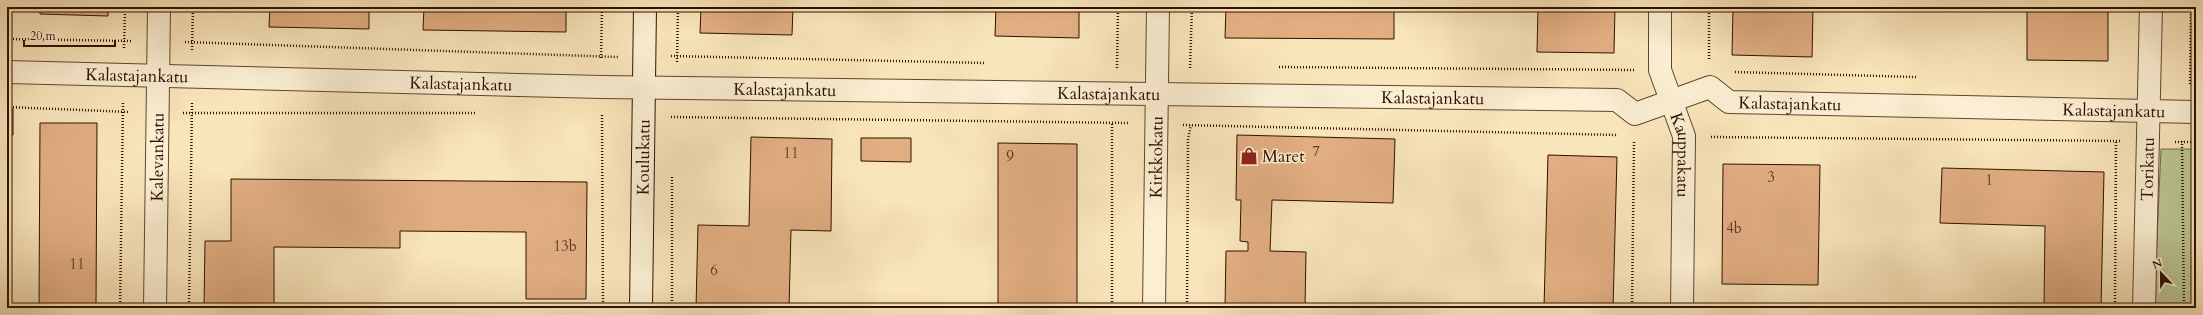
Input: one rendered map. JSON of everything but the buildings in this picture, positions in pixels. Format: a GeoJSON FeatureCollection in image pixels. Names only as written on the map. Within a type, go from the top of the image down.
{"type":"FeatureCollection","features":[{"type":"Feature","properties":{"kind":"street","name":"Kalevankatu"},"geometry":{"type":"LineString","coordinates":[[155,308],[159,7]]}},
{"type":"Feature","properties":{"kind":"street","name":"Koulukatu"},"geometry":{"type":"LineString","coordinates":[[641,308],[642,117],[645,7]]}},
{"type":"Feature","properties":{"kind":"street","name":"Kirkkokatu"},"geometry":{"type":"LineString","coordinates":[[1154,308],[1158,7]]}},
{"type":"Feature","properties":{"kind":"street","name":"Kauppakatu"},"geometry":{"type":"LineString","coordinates":[[1660,7],[1660,70],[1684,136],[1682,308]]}},
{"type":"Feature","properties":{"kind":"street","name":"Torikatu"},"geometry":{"type":"LineString","coordinates":[[2144,308],[2151,7]]}},
{"type":"Feature","properties":{"kind":"street","name":"Kalastajankatu"},"geometry":{"type":"LineString","coordinates":[[7,72],[192,78],[602,87],[1617,100],[1635,114],[1710,87],[1729,102],[2196,112]]}},
{"type":"Feature","properties":{"kind":"path"},"geometry":{"type":"LineString","coordinates":[[120,308],[125,7]]}},
{"type":"Feature","properties":{"kind":"path"},"geometry":{"type":"LineString","coordinates":[[189,308],[193,7]]}},
{"type":"Feature","properties":{"kind":"path"},"geometry":{"type":"LineString","coordinates":[[602,7],[602,87]]}},
{"type":"Feature","properties":{"kind":"path"},"geometry":{"type":"LineString","coordinates":[[677,56],[678,7]]}},
{"type":"Feature","properties":{"kind":"path"},"geometry":{"type":"LineString","coordinates":[[1112,308],[1112,123],[1118,66],[1118,7]]}},
{"type":"Feature","properties":{"kind":"path"},"geometry":{"type":"LineString","coordinates":[[1187,308],[1188,139],[1191,126],[1192,94],[1190,66],[1192,7]]}},
{"type":"Feature","properties":{"kind":"path"},"geometry":{"type":"LineString","coordinates":[[1709,7],[1709,64]]}},
{"type":"Feature","properties":{"kind":"path"},"geometry":{"type":"LineString","coordinates":[[2190,84],[2191,7]]}},
{"type":"Feature","properties":{"kind":"path"},"geometry":{"type":"LineString","coordinates":[[7,39],[192,42],[601,58],[644,55],[992,63]]}},
{"type":"Feature","properties":{"kind":"path"},"geometry":{"type":"LineString","coordinates":[[1110,65],[1198,66]]}},
{"type":"Feature","properties":{"kind":"path"},"geometry":{"type":"LineString","coordinates":[[1278,66],[1638,70]]}},
{"type":"Feature","properties":{"kind":"path"},"geometry":{"type":"LineString","coordinates":[[7,107],[157,113],[484,113]]}},
{"type":"Feature","properties":{"kind":"path"},"geometry":{"type":"LineString","coordinates":[[2114,111],[2116,141],[2115,308]]}},
{"type":"Feature","properties":{"kind":"path"},"geometry":{"type":"LineString","coordinates":[[603,308],[602,113],[642,117],[1112,123],[1634,136]]}},
{"type":"Feature","properties":{"kind":"path"},"geometry":{"type":"LineString","coordinates":[[1632,308],[1635,114]]}},
{"type":"Feature","properties":{"kind":"path"},"geometry":{"type":"LineString","coordinates":[[672,117],[672,125]]}},
{"type":"Feature","properties":{"kind":"path"},"geometry":{"type":"LineString","coordinates":[[1710,137],[2196,142]]}},
{"type":"Feature","properties":{"kind":"path"},"geometry":{"type":"LineString","coordinates":[[2182,142],[2184,308]]}},
{"type":"Feature","properties":{"kind":"path"},"geometry":{"type":"LineString","coordinates":[[672,173],[672,308]]}},
{"type":"Feature","properties":{"kind":"green space"},"geometry":{"type":"Polygon","coordinates":[[[2161,149],[2196,149],[2196,308],[2154,308],[2161,149]]]}},
{"type":"Feature","properties":{"kind":"place","name":"Maret"},"geometry":{"type":"Point","coordinates":[1249,156]}}]}
